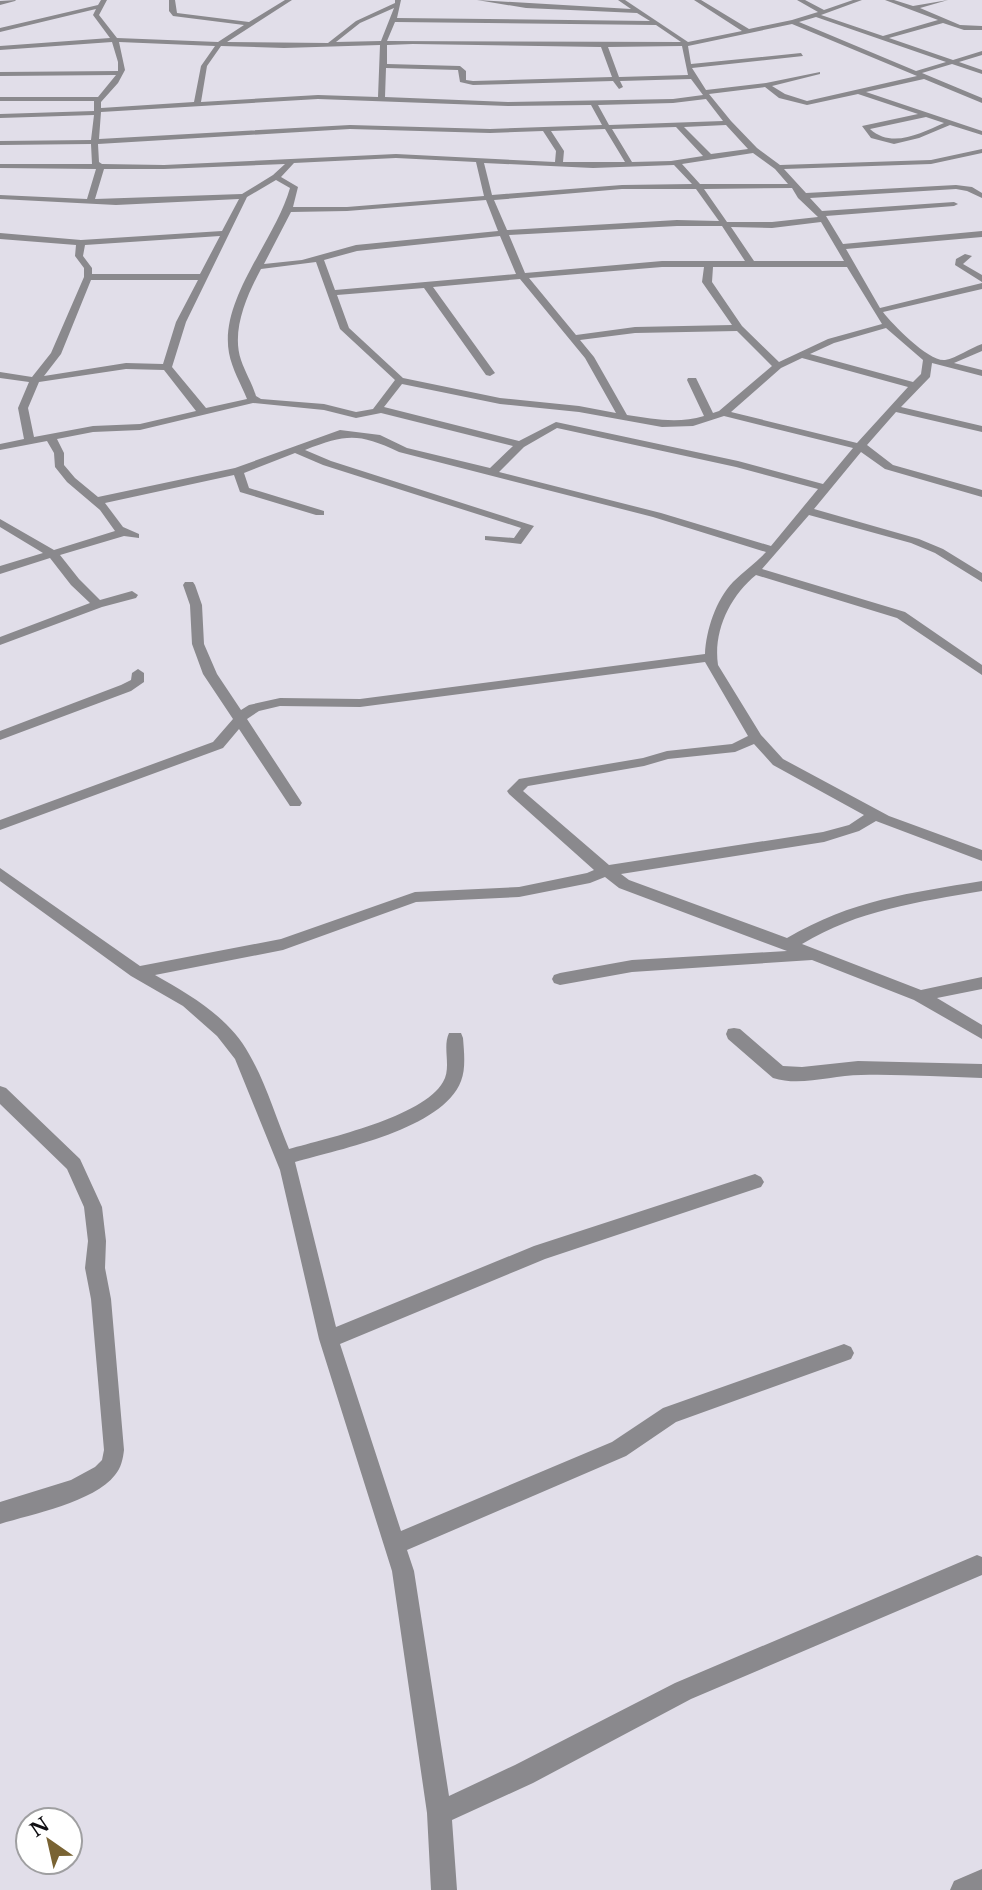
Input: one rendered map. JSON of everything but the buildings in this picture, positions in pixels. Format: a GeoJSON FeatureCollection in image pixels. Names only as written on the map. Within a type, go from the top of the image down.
{"type":"FeatureCollection","features":[{"type":"Feature","properties":{"kind":"street"},"geometry":{"type":"LineString","coordinates":[[0,3],[13,0]]}},
{"type":"Feature","properties":{"kind":"street"},"geometry":{"type":"LineString","coordinates":[[172,0],[172,11],[175,15],[248,24]]}},
{"type":"Feature","properties":{"kind":"street"},"geometry":{"type":"LineString","coordinates":[[197,105],[204,66],[219,44],[289,0]]}},
{"type":"Feature","properties":{"kind":"street"},"geometry":{"type":"LineString","coordinates":[[480,0],[565,9],[636,11]]}},
{"type":"Feature","properties":{"kind":"street"},"geometry":{"type":"LineString","coordinates":[[621,0],[659,23],[686,44],[691,72],[754,150],[778,167],[791,186],[822,217],[888,326],[928,359],[982,373]]}},
{"type":"Feature","properties":{"kind":"street"},"geometry":{"type":"LineString","coordinates":[[697,0],[747,31]]}},
{"type":"Feature","properties":{"kind":"street"},"geometry":{"type":"LineString","coordinates":[[800,0],[822,14],[982,72]]}},
{"type":"Feature","properties":{"kind":"street"},"geometry":{"type":"LineString","coordinates":[[0,48],[115,40],[329,45],[686,44],[793,22],[859,0]]}},
{"type":"Feature","properties":{"kind":"street"},"geometry":{"type":"LineString","coordinates":[[888,0],[937,16],[942,21],[973,30],[982,28]]}},
{"type":"Feature","properties":{"kind":"street"},"geometry":{"type":"LineString","coordinates":[[913,8],[945,0]]}},
{"type":"Feature","properties":{"kind":"street"},"geometry":{"type":"LineString","coordinates":[[0,30],[103,3]]}},
{"type":"Feature","properties":{"kind":"street"},"geometry":{"type":"LineString","coordinates":[[0,99],[98,99],[111,89],[120,73],[122,56],[115,40],[98,22],[96,15],[103,3]]}},
{"type":"Feature","properties":{"kind":"street"},"geometry":{"type":"LineString","coordinates":[[382,97],[383,43],[397,3]]}},
{"type":"Feature","properties":{"kind":"street"},"geometry":{"type":"LineString","coordinates":[[329,45],[358,22],[397,3]]}},
{"type":"Feature","properties":{"kind":"street"},"geometry":{"type":"LineString","coordinates":[[393,20],[659,23]]}},
{"type":"Feature","properties":{"kind":"street"},"geometry":{"type":"LineString","coordinates":[[886,37],[942,21]]}},
{"type":"Feature","properties":{"kind":"street"},"geometry":{"type":"LineString","coordinates":[[793,22],[982,101]]}},
{"type":"Feature","properties":{"kind":"street"},"geometry":{"type":"LineString","coordinates":[[603,44],[612,61],[614,79],[626,101]]}},
{"type":"Feature","properties":{"kind":"street"},"geometry":{"type":"LineString","coordinates":[[766,85],[782,96],[807,103],[922,75],[952,61],[982,53]]}},
{"type":"Feature","properties":{"kind":"street"},"geometry":{"type":"LineString","coordinates":[[382,66],[460,68],[465,82],[614,79],[691,72],[801,55]]}},
{"type":"Feature","properties":{"kind":"street"},"geometry":{"type":"LineString","coordinates":[[0,74],[120,73]]}},
{"type":"Feature","properties":{"kind":"street"},"geometry":{"type":"LineString","coordinates":[[0,116],[298,98],[382,97],[537,112],[593,101],[673,101],[818,73]]}},
{"type":"Feature","properties":{"kind":"street"},"geometry":{"type":"LineString","coordinates":[[859,92],[982,134]]}},
{"type":"Feature","properties":{"kind":"street"},"geometry":{"type":"LineString","coordinates":[[98,99],[92,142],[96,163],[101,167]]}},
{"type":"Feature","properties":{"kind":"street"},"geometry":{"type":"LineString","coordinates":[[593,101],[605,128],[621,146],[630,165]]}},
{"type":"Feature","properties":{"kind":"street"},"geometry":{"type":"LineString","coordinates":[[533,130],[537,112]]}},
{"type":"Feature","properties":{"kind":"street"},"geometry":{"type":"LineString","coordinates":[[923,115],[865,128],[879,137],[898,142],[907,141],[947,124]]}},
{"type":"Feature","properties":{"kind":"street"},"geometry":{"type":"LineString","coordinates":[[0,143],[92,142],[350,127],[546,130],[729,122]]}},
{"type":"Feature","properties":{"kind":"street"},"geometry":{"type":"LineString","coordinates":[[678,125],[708,156]]}},
{"type":"Feature","properties":{"kind":"street"},"geometry":{"type":"LineString","coordinates":[[546,130],[560,151],[559,162]]}},
{"type":"Feature","properties":{"kind":"street"},"geometry":{"type":"LineString","coordinates":[[0,166],[101,167],[422,157],[480,163],[630,165],[676,162],[754,150]]}},
{"type":"Feature","properties":{"kind":"street"},"geometry":{"type":"LineString","coordinates":[[778,167],[931,162],[982,151]]}},
{"type":"Feature","properties":{"kind":"street"},"geometry":{"type":"LineString","coordinates":[[0,197],[116,204],[244,196],[276,177],[293,160]]}},
{"type":"Feature","properties":{"kind":"street"},"geometry":{"type":"LineString","coordinates":[[676,162],[702,187],[722,223],[752,265]]}},
{"type":"Feature","properties":{"kind":"street"},"geometry":{"type":"LineString","coordinates":[[480,163],[489,198],[521,275],[604,379],[623,416]]}},
{"type":"Feature","properties":{"kind":"street"},"geometry":{"type":"LineString","coordinates":[[90,201],[101,167]]}},
{"type":"Feature","properties":{"kind":"street"},"geometry":{"type":"LineString","coordinates":[[254,400],[233,348],[244,292],[288,210],[294,187],[276,177]]}},
{"type":"Feature","properties":{"kind":"street"},"geometry":{"type":"LineString","coordinates":[[288,210],[347,209],[622,187],[791,186]]}},
{"type":"Feature","properties":{"kind":"street"},"geometry":{"type":"LineString","coordinates":[[801,196],[956,187],[980,193]]}},
{"type":"Feature","properties":{"kind":"street"},"geometry":{"type":"LineString","coordinates":[[167,367],[181,322],[244,196]]}},
{"type":"Feature","properties":{"kind":"street"},"geometry":{"type":"LineString","coordinates":[[258,267],[319,259],[356,248],[503,233],[677,223],[772,225],[822,217],[954,204]]}},
{"type":"Feature","properties":{"kind":"street"},"geometry":{"type":"LineString","coordinates":[[0,236],[81,243],[227,233]]}},
{"type":"Feature","properties":{"kind":"street"},"geometry":{"type":"LineString","coordinates":[[840,247],[982,234]]}},
{"type":"Feature","properties":{"kind":"street"},"geometry":{"type":"LineString","coordinates":[[30,441],[23,408],[35,380],[56,354],[88,277],[88,268],[79,257],[81,243]]}},
{"type":"Feature","properties":{"kind":"street"},"geometry":{"type":"LineString","coordinates":[[968,256],[959,261],[959,265],[982,279]]}},
{"type":"Feature","properties":{"kind":"street"},"geometry":{"type":"LineString","coordinates":[[319,259],[345,329],[400,380],[500,401],[623,416],[662,424],[693,423],[723,413],[778,366],[831,341],[888,326]]}},
{"type":"Feature","properties":{"kind":"street"},"geometry":{"type":"LineString","coordinates":[[333,293],[662,264],[849,264]]}},
{"type":"Feature","properties":{"kind":"street"},"geometry":{"type":"LineString","coordinates":[[709,265],[707,282],[739,328],[778,366]]}},
{"type":"Feature","properties":{"kind":"street"},"geometry":{"type":"LineString","coordinates":[[88,277],[202,277]]}},
{"type":"Feature","properties":{"kind":"street"},"geometry":{"type":"LineString","coordinates":[[425,284],[490,373]]}},
{"type":"Feature","properties":{"kind":"street"},"geometry":{"type":"LineString","coordinates":[[877,311],[982,286]]}},
{"type":"Feature","properties":{"kind":"street"},"geometry":{"type":"LineString","coordinates":[[572,338],[635,330],[739,328]]}},
{"type":"Feature","properties":{"kind":"street"},"geometry":{"type":"LineString","coordinates":[[946,363],[982,347]]}},
{"type":"Feature","properties":{"kind":"street"},"geometry":{"type":"LineString","coordinates":[[801,355],[915,386]]}},
{"type":"Feature","properties":{"kind":"street"},"geometry":{"type":"LineString","coordinates":[[928,359],[926,376],[805,510],[756,571],[730,594],[717,624],[710,657],[724,689],[756,738],[778,762],[794,773],[876,814],[982,856]]}},
{"type":"Feature","properties":{"kind":"street"},"geometry":{"type":"LineString","coordinates":[[0,375],[35,380],[127,366],[167,367],[203,412]]}},
{"type":"Feature","properties":{"kind":"street"},"geometry":{"type":"LineString","coordinates":[[376,411],[400,380]]}},
{"type":"Feature","properties":{"kind":"street"},"geometry":{"type":"LineString","coordinates":[[692,380],[710,418]]}},
{"type":"Feature","properties":{"kind":"street"},"geometry":{"type":"LineString","coordinates":[[0,447],[93,429],[140,427],[254,400],[324,407],[356,415],[376,411],[421,417],[520,445]]}},
{"type":"Feature","properties":{"kind":"street"},"geometry":{"type":"LineString","coordinates":[[896,410],[982,429]]}},
{"type":"Feature","properties":{"kind":"street"},"geometry":{"type":"LineString","coordinates":[[723,413],[862,447],[889,467],[982,494]]}},
{"type":"Feature","properties":{"kind":"street"},"geometry":{"type":"LineString","coordinates":[[651,446],[662,424]]}},
{"type":"Feature","properties":{"kind":"street"},"geometry":{"type":"LineString","coordinates":[[491,471],[520,445],[556,425],[826,488]]}},
{"type":"Feature","properties":{"kind":"street"},"geometry":{"type":"LineString","coordinates":[[97,501],[238,471],[299,451],[334,435],[355,434],[376,438],[403,450],[491,471],[492,474],[657,515],[773,550]]}},
{"type":"Feature","properties":{"kind":"street"},"geometry":{"type":"LineString","coordinates":[[0,570],[129,534],[97,501],[71,481],[59,465],[59,453],[50,437]]}},
{"type":"Feature","properties":{"kind":"street"},"geometry":{"type":"LineString","coordinates":[[299,451],[327,463],[524,522],[528,526],[517,542],[489,538]]}},
{"type":"Feature","properties":{"kind":"street"},"geometry":{"type":"LineString","coordinates":[[238,471],[244,491],[320,513]]}},
{"type":"Feature","properties":{"kind":"street"},"geometry":{"type":"LineString","coordinates":[[805,510],[915,541],[939,551],[982,578]]}},
{"type":"Feature","properties":{"kind":"street"},"geometry":{"type":"LineString","coordinates":[[0,522],[53,554],[75,583],[98,604]]}},
{"type":"Feature","properties":{"kind":"street"},"geometry":{"type":"LineString","coordinates":[[756,571],[901,615],[982,671]]}},
{"type":"Feature","properties":{"kind":"street"},"geometry":{"type":"LineString","coordinates":[[189,585],[196,605],[198,644],[210,674],[295,803]]}},
{"type":"Feature","properties":{"kind":"street"},"geometry":{"type":"LineString","coordinates":[[0,641],[98,604],[132,595]]}},
{"type":"Feature","properties":{"kind":"street"},"geometry":{"type":"LineString","coordinates":[[0,825],[218,745],[227,738],[238,718],[256,708],[284,702],[355,704],[600,675],[710,657]]}},
{"type":"Feature","properties":{"kind":"street"},"geometry":{"type":"LineString","coordinates":[[0,736],[126,688],[137,682],[138,673]]}},
{"type":"Feature","properties":{"kind":"street"},"geometry":{"type":"LineString","coordinates":[[756,738],[735,748],[667,755],[644,762],[541,778],[518,786],[514,791],[605,871],[624,884],[789,944],[920,996],[982,1033]]}},
{"type":"Feature","properties":{"kind":"street"},"geometry":{"type":"LineString","coordinates":[[137,972],[283,944],[415,897],[519,892],[590,878],[605,871],[824,837],[853,828],[876,814]]}},
{"type":"Feature","properties":{"kind":"street"},"geometry":{"type":"LineString","coordinates":[[0,873],[137,972],[189,1002],[223,1031],[242,1056],[284,1158],[329,1339],[403,1571],[439,1813],[444,1890]]}},
{"type":"Feature","properties":{"kind":"street"},"geometry":{"type":"LineString","coordinates":[[789,944],[830,920],[865,908],[925,894],[982,886]]}},
{"type":"Feature","properties":{"kind":"street"},"geometry":{"type":"LineString","coordinates":[[560,979],[632,966],[813,955]]}},
{"type":"Feature","properties":{"kind":"street"},"geometry":{"type":"LineString","coordinates":[[920,996],[982,983]]}},
{"type":"Feature","properties":{"kind":"street"},"geometry":{"type":"LineString","coordinates":[[734,1034],[779,1073],[802,1074],[858,1068],[982,1071]]}},
{"type":"Feature","properties":{"kind":"street"},"geometry":{"type":"LineString","coordinates":[[284,1158],[398,1122],[434,1104],[449,1088],[455,1073],[455,1038]]}},
{"type":"Feature","properties":{"kind":"street"},"geometry":{"type":"LineString","coordinates":[[0,1093],[74,1164],[93,1207],[97,1241],[94,1268],[100,1299],[114,1450],[110,1466],[91,1480],[72,1490],[0,1513]]}},
{"type":"Feature","properties":{"kind":"street"},"geometry":{"type":"LineString","coordinates":[[329,1339],[541,1252],[755,1182]]}},
{"type":"Feature","properties":{"kind":"street"},"geometry":{"type":"LineString","coordinates":[[394,1545],[619,1449],[670,1415],[844,1353]]}},
{"type":"Feature","properties":{"kind":"street"},"geometry":{"type":"LineString","coordinates":[[439,1813],[524,1774],[683,1691],[977,1566]]}},
{"type":"Feature","properties":{"kind":"street"},"geometry":{"type":"LineString","coordinates":[[962,1890],[982,1882]]}}]}
